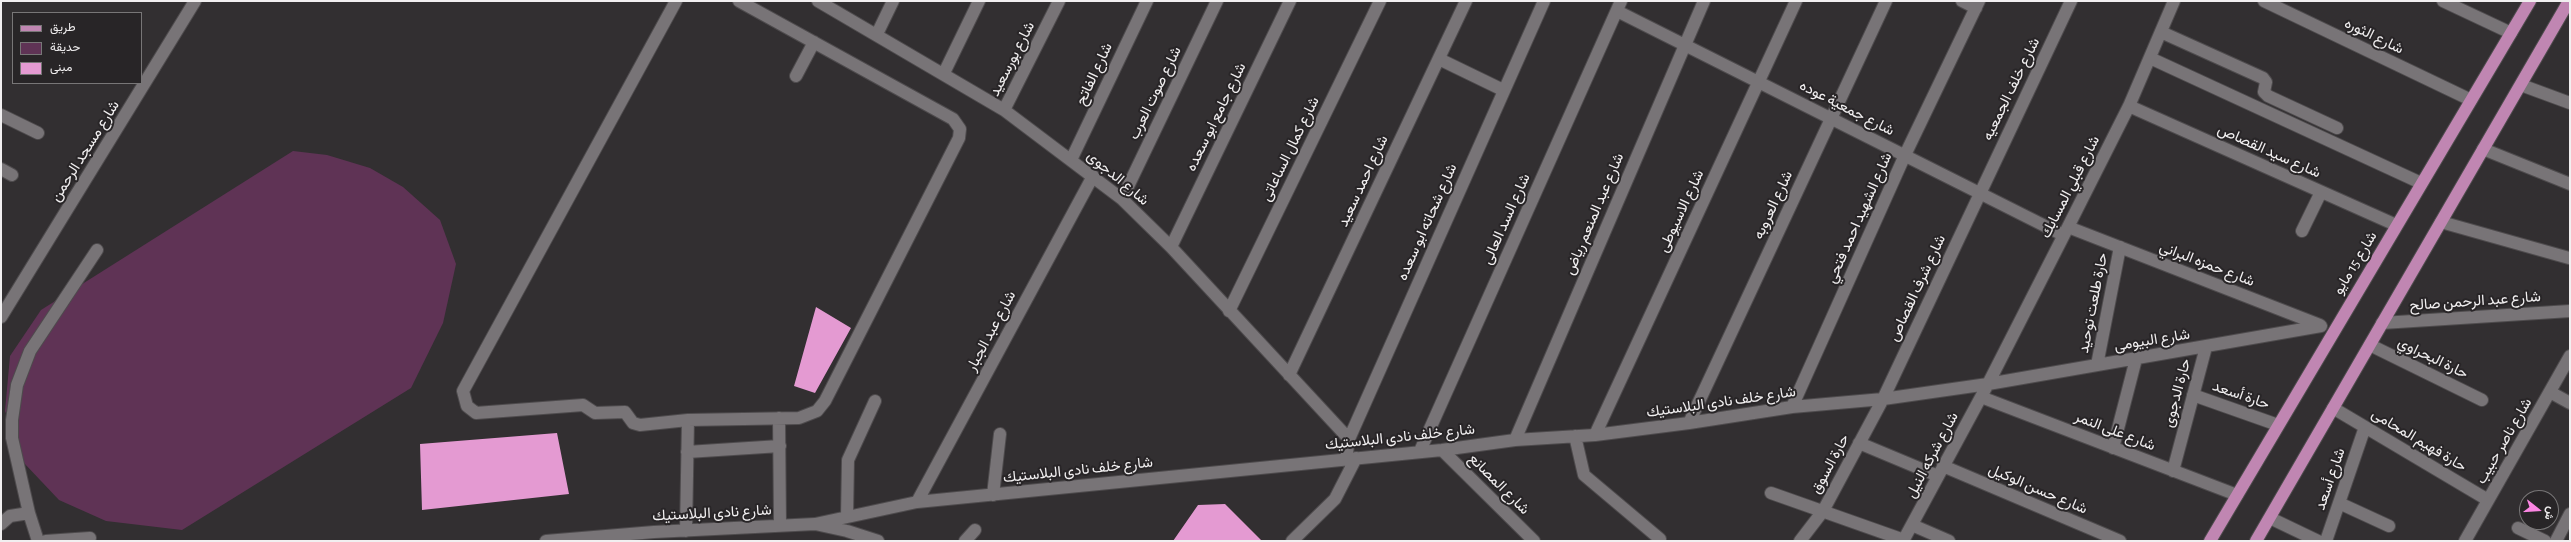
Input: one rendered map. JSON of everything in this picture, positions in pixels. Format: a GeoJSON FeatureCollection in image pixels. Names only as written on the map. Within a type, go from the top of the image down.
{"type":"FeatureCollection","features":[{"type":"Feature","properties":{"kind":"main road","name":"شارع 15 مايو"},"geometry":{"type":"LineString","coordinates":[[2210,541],[2530,1]]}},
{"type":"Feature","properties":{"kind":"main road"},"geometry":{"type":"LineString","coordinates":[[2256,541],[2440,222],[2569,4]]}},
{"type":"Feature","properties":{"kind":"street","name":"شارع مسجد الرحمن"},"geometry":{"type":"LineString","coordinates":[[1,317],[195,1]]}},
{"type":"Feature","properties":{"kind":"street"},"geometry":{"type":"LineString","coordinates":[[676,1],[463,391],[463,396],[471,410],[481,413],[583,405],[595,413],[624,412],[630,421],[636,425],[688,420],[805,417],[817,411],[825,401],[960,134],[959,125],[953,119],[739,1]]}},
{"type":"Feature","properties":{"kind":"street","name":"شارع الدجوى"},"geometry":{"type":"LineString","coordinates":[[818,1],[944,73],[1004,110],[1094,176],[1122,199],[1229,310],[1349,439]]}},
{"type":"Feature","properties":{"kind":"street"},"geometry":{"type":"LineString","coordinates":[[877,34],[893,1]]}},
{"type":"Feature","properties":{"kind":"street"},"geometry":{"type":"LineString","coordinates":[[944,73],[979,1]]}},
{"type":"Feature","properties":{"kind":"street","name":"شارع بورسعيد"},"geometry":{"type":"LineString","coordinates":[[1004,110],[1058,1]]}},
{"type":"Feature","properties":{"kind":"street","name":"شارع الفاتح"},"geometry":{"type":"LineString","coordinates":[[1071,160],[1146,1]]}},
{"type":"Feature","properties":{"kind":"street","name":"شارع صوت العرب"},"geometry":{"type":"LineString","coordinates":[[1122,199],[1217,1]]}},
{"type":"Feature","properties":{"kind":"street","name":"شارع جامع ابو سعده"},"geometry":{"type":"LineString","coordinates":[[1170,248],[1290,1]]}},
{"type":"Feature","properties":{"kind":"street","name":"شارع كمال الساعاتى"},"geometry":{"type":"LineString","coordinates":[[1229,310],[1380,1]]}},
{"type":"Feature","properties":{"kind":"street","name":"شارع شحاته ابو سعده"},"geometry":{"type":"LineString","coordinates":[[1292,541],[1335,499],[1351,458],[1349,439],[1503,90],[1544,1]]}},
{"type":"Feature","properties":{"kind":"street","name":"شارع عبد المنعم رياض"},"geometry":{"type":"LineString","coordinates":[[1514,440],[1684,44],[1704,1]]}},
{"type":"Feature","properties":{"kind":"street","name":"شارع الاسيوطى"},"geometry":{"type":"LineString","coordinates":[[1595,435],[1796,1]]}},
{"type":"Feature","properties":{"kind":"street","name":"شارع العروبه"},"geometry":{"type":"LineString","coordinates":[[1689,424],[1830,118],[1886,1]]}},
{"type":"Feature","properties":{"kind":"street"},"geometry":{"type":"LineString","coordinates":[[1962,1],[1977,4]]}},
{"type":"Feature","properties":{"kind":"street","name":"شارع خلف الجمعيه"},"geometry":{"type":"LineString","coordinates":[[1979,192],[2071,1]]}},
{"type":"Feature","properties":{"kind":"street","name":"شارع قبلي المسابك"},"geometry":{"type":"LineString","coordinates":[[1988,384],[2129,106],[2174,1]]}},
{"type":"Feature","properties":{"kind":"street","name":"شارع الثوره"},"geometry":{"type":"LineString","coordinates":[[2264,1],[2471,100]]}},
{"type":"Feature","properties":{"kind":"street"},"geometry":{"type":"LineString","coordinates":[[2443,1],[2511,33]]}},
{"type":"Feature","properties":{"kind":"street","name":"شارع احمد سعيد"},"geometry":{"type":"LineString","coordinates":[[1289,375],[1439,59],[1462,2]]}},
{"type":"Feature","properties":{"kind":"street","name":"شارع الشهيد احمد فتحي"},"geometry":{"type":"LineString","coordinates":[[1792,407],[1905,155],[1977,4]]}},
{"type":"Feature","properties":{"kind":"street","name":"شارع جمعية عوده"},"geometry":{"type":"LineString","coordinates":[[1619,6],[1684,44],[1830,118],[1979,192],[2066,231]]}},
{"type":"Feature","properties":{"kind":"street","name":"شارع السد العالى"},"geometry":{"type":"LineString","coordinates":[[1420,451],[1619,6]]}},
{"type":"Feature","properties":{"kind":"street"},"geometry":{"type":"LineString","coordinates":[[2161,32],[2262,78],[2266,82],[2264,92],[2268,96],[2337,128]]}},
{"type":"Feature","properties":{"kind":"street"},"geometry":{"type":"LineString","coordinates":[[796,76],[814,42]]}},
{"type":"Feature","properties":{"kind":"street"},"geometry":{"type":"LineString","coordinates":[[2150,58],[2421,183]]}},
{"type":"Feature","properties":{"kind":"street"},"geometry":{"type":"LineString","coordinates":[[1439,59],[1503,90]]}},
{"type":"Feature","properties":{"kind":"street"},"geometry":{"type":"LineString","coordinates":[[2521,84],[2570,103]]}},
{"type":"Feature","properties":{"kind":"street","name":"شارع سيد القصاص"},"geometry":{"type":"LineString","coordinates":[[2129,106],[2396,225]]}},
{"type":"Feature","properties":{"kind":"street"},"geometry":{"type":"LineString","coordinates":[[1,115],[38,133]]}},
{"type":"Feature","properties":{"kind":"street"},"geometry":{"type":"LineString","coordinates":[[2483,149],[2570,184]]}},
{"type":"Feature","properties":{"kind":"street"},"geometry":{"type":"LineString","coordinates":[[1,169],[12,175]]}},
{"type":"Feature","properties":{"kind":"street","name":"شارع عبد الجبار"},"geometry":{"type":"LineString","coordinates":[[917,502],[1094,176]]}},
{"type":"Feature","properties":{"kind":"street","name":"شارع شرف القصاص"},"geometry":{"type":"LineString","coordinates":[[1883,398],[1979,192]]}},
{"type":"Feature","properties":{"kind":"street"},"geometry":{"type":"LineString","coordinates":[[2302,231],[2321,192]]}},
{"type":"Feature","properties":{"kind":"street"},"geometry":{"type":"LineString","coordinates":[[2440,222],[2569,258]]}},
{"type":"Feature","properties":{"kind":"street","name":"شارع حمزه البراني"},"geometry":{"type":"LineString","coordinates":[[2066,231],[2120,247],[2334,331]]}},
{"type":"Feature","properties":{"kind":"street","name":"حارة طلعت توحيد"},"geometry":{"type":"LineString","coordinates":[[2097,365],[2120,247]]}},
{"type":"Feature","properties":{"kind":"street"},"geometry":{"type":"LineString","coordinates":[[38,541],[29,513],[12,438],[13,414],[17,385],[30,351],[97,250]]}},
{"type":"Feature","properties":{"kind":"street","name":"شارع عبد الرحمن صالح"},"geometry":{"type":"LineString","coordinates":[[2382,323],[2570,311]]}},
{"type":"Feature","properties":{"kind":"street","name":"شارع البيومى"},"geometry":{"type":"LineString","coordinates":[[1988,384],[2321,326]]}},
{"type":"Feature","properties":{"kind":"street","name":"حارة البحراوي"},"geometry":{"type":"LineString","coordinates":[[2370,345],[2482,400]]}},
{"type":"Feature","properties":{"kind":"street","name":"حارة الدجوى"},"geometry":{"type":"LineString","coordinates":[[2173,471],[2206,347]]}},
{"type":"Feature","properties":{"kind":"street","name":"شارع ناصر حبيب"},"geometry":{"type":"LineString","coordinates":[[2465,541],[2570,356]]}},
{"type":"Feature","properties":{"kind":"street"},"geometry":{"type":"LineString","coordinates":[[2113,448],[2136,359]]}},
{"type":"Feature","properties":{"kind":"street","name":"شارع خلف نادى البلاستيك"},"geometry":{"type":"LineString","coordinates":[[815,524],[917,502],[1442,450],[1514,440],[1595,435],[1689,424],[1792,407],[1883,398],[1988,384]]}},
{"type":"Feature","properties":{"kind":"street","name":"شارع شركه النيل"},"geometry":{"type":"LineString","coordinates":[[1904,540],[1988,384]]}},
{"type":"Feature","properties":{"kind":"street"},"geometry":{"type":"LineString","coordinates":[[2550,392],[2570,404]]}},
{"type":"Feature","properties":{"kind":"street","name":"حارة أسعد"},"geometry":{"type":"LineString","coordinates":[[2193,395],[2278,425]]}},
{"type":"Feature","properties":{"kind":"street","name":"شارع على النمر"},"geometry":{"type":"LineString","coordinates":[[1981,397],[2237,495]]}},
{"type":"Feature","properties":{"kind":"street","name":"حارة السوق"},"geometry":{"type":"LineString","coordinates":[[1800,541],[1823,512],[1883,398]]}},
{"type":"Feature","properties":{"kind":"street"},"geometry":{"type":"LineString","coordinates":[[847,517],[848,460],[876,401]]}},
{"type":"Feature","properties":{"kind":"street","name":"حارة فهيم المحامى"},"geometry":{"type":"LineString","coordinates":[[2333,408],[2488,500]]}},
{"type":"Feature","properties":{"kind":"street"},"geometry":{"type":"LineString","coordinates":[[779,418],[780,525]]}},
{"type":"Feature","properties":{"kind":"street"},"geometry":{"type":"LineString","coordinates":[[686,531],[688,420]]}},
{"type":"Feature","properties":{"kind":"street","name":"شارع أسعد"},"geometry":{"type":"LineString","coordinates":[[2326,541],[2365,427]]}},
{"type":"Feature","properties":{"kind":"street"},"geometry":{"type":"LineString","coordinates":[[994,494],[1000,434]]}},
{"type":"Feature","properties":{"kind":"street"},"geometry":{"type":"LineString","coordinates":[[1575,436],[1584,475],[1660,540]]}},
{"type":"Feature","properties":{"kind":"street","name":"شارع حسن الوكيل"},"geometry":{"type":"LineString","coordinates":[[1859,443],[1941,471],[2120,541]]}},
{"type":"Feature","properties":{"kind":"street"},"geometry":{"type":"LineString","coordinates":[[687,452],[780,446]]}},
{"type":"Feature","properties":{"kind":"street","name":"شارع المصانع"},"geometry":{"type":"LineString","coordinates":[[1442,450],[1534,541]]}},
{"type":"Feature","properties":{"kind":"street"},"geometry":{"type":"LineString","coordinates":[[1771,493],[1904,540]]}},
{"type":"Feature","properties":{"kind":"street"},"geometry":{"type":"LineString","coordinates":[[2339,503],[2389,526]]}},
{"type":"Feature","properties":{"kind":"street"},"geometry":{"type":"LineString","coordinates":[[1,524],[10,516],[29,513]]}},
{"type":"Feature","properties":{"kind":"street"},"geometry":{"type":"LineString","coordinates":[[2556,541],[2570,514]]}},
{"type":"Feature","properties":{"kind":"street"},"geometry":{"type":"LineString","coordinates":[[2270,518],[2318,541]]}},
{"type":"Feature","properties":{"kind":"street","name":"شارع نادى البلاستيك"},"geometry":{"type":"LineString","coordinates":[[546,541],[780,525],[815,524],[847,530],[878,541]]}},
{"type":"Feature","properties":{"kind":"street"},"geometry":{"type":"LineString","coordinates":[[1912,525],[1949,541]]}},
{"type":"Feature","properties":{"kind":"street"},"geometry":{"type":"LineString","coordinates":[[2518,528],[2545,541]]}},
{"type":"Feature","properties":{"kind":"street"},"geometry":{"type":"LineString","coordinates":[[965,541],[975,530]]}},
{"type":"Feature","properties":{"kind":"street"},"geometry":{"type":"LineString","coordinates":[[46,541],[90,538]]}},
{"type":"Feature","properties":{"kind":"green space"},"geometry":{"type":"Polygon","coordinates":[[[293,151],[327,155],[370,168],[403,187],[440,220],[456,264],[443,323],[411,388],[182,530],[106,521],[59,500],[24,463],[5,411],[10,356],[41,310],[293,151]]]}},
{"type":"Feature","properties":{"kind":"building"},"geometry":{"type":"Polygon","coordinates":[[[816,307],[851,328],[815,393],[794,386],[816,307]]]}},
{"type":"Feature","properties":{"kind":"building"},"geometry":{"type":"Polygon","coordinates":[[[557,433],[569,494],[422,510],[420,444],[557,433]]]}},
{"type":"Feature","properties":{"kind":"building"},"geometry":{"type":"Polygon","coordinates":[[[1225,504],[1262,541],[1173,541],[1198,505],[1225,504]]]}}]}
